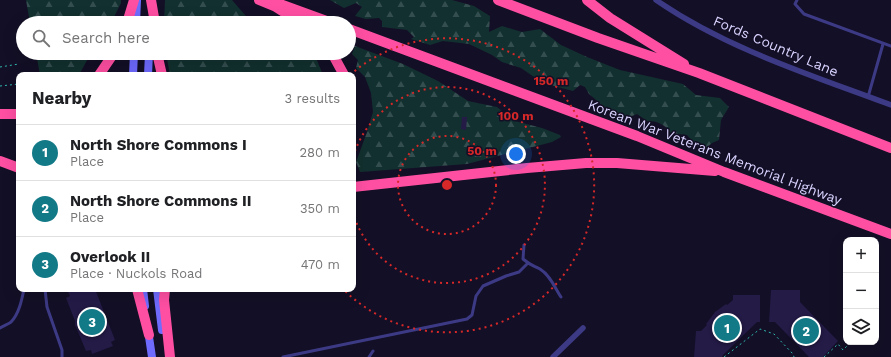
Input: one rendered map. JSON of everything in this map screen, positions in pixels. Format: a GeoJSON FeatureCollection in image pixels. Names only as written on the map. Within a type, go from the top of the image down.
{"type":"FeatureCollection","features":[{"type":"Feature","properties":{"kind":"highway"},"geometry":{"type":"LineString","coordinates":[[130,16],[136,0]]}},
{"type":"Feature","properties":{"kind":"highway"},"geometry":{"type":"LineString","coordinates":[[151,0],[154,16]]}},
{"type":"Feature","properties":{"kind":"highway"},"geometry":{"type":"LineString","coordinates":[[259,0],[276,7],[290,16]]}},
{"type":"Feature","properties":{"kind":"highway"},"geometry":{"type":"LineString","coordinates":[[269,0],[313,16]]}},
{"type":"Feature","properties":{"kind":"highway"},"geometry":{"type":"LineString","coordinates":[[498,0],[598,38],[699,73],[891,148]]}},
{"type":"Feature","properties":{"kind":"highway"},"geometry":{"type":"LineString","coordinates":[[587,0],[610,18],[699,73]]}},
{"type":"Feature","properties":{"kind":"highway","name":"Korean War Veterans Memorial Highway"},"geometry":{"type":"LineString","coordinates":[[356,32],[638,136],[724,172],[891,234]]}},
{"type":"Feature","properties":{"kind":"highway"},"geometry":{"type":"LineString","coordinates":[[101,72],[109,60]]}},
{"type":"Feature","properties":{"kind":"highway"},"geometry":{"type":"LineString","coordinates":[[159,60],[161,72]]}},
{"type":"Feature","properties":{"kind":"highway"},"geometry":{"type":"LineString","coordinates":[[336,60],[342,72]]}},
{"type":"Feature","properties":{"kind":"highway"},"geometry":{"type":"LineString","coordinates":[[0,114],[16,114]]}},
{"type":"Feature","properties":{"kind":"highway"},"geometry":{"type":"LineString","coordinates":[[0,161],[16,167]]}},
{"type":"Feature","properties":{"kind":"highway"},"geometry":{"type":"LineString","coordinates":[[356,187],[586,163],[639,165],[724,172]]}},
{"type":"Feature","properties":{"kind":"highway"},"geometry":{"type":"LineString","coordinates":[[138,292],[149,335]]}},
{"type":"Feature","properties":{"kind":"highway"},"geometry":{"type":"LineString","coordinates":[[164,292],[170,357]]}},
{"type":"Feature","properties":{"kind":"main road"},"geometry":{"type":"LineString","coordinates":[[136,0],[136,16]]}},
{"type":"Feature","properties":{"kind":"main road"},"geometry":{"type":"LineString","coordinates":[[150,16],[151,0]]}},
{"type":"Feature","properties":{"kind":"main road"},"geometry":{"type":"LineString","coordinates":[[134,60],[134,72]]}},
{"type":"Feature","properties":{"kind":"main road"},"geometry":{"type":"LineString","coordinates":[[148,72],[149,60]]}},
{"type":"Feature","properties":{"kind":"main road"},"geometry":{"type":"LineString","coordinates":[[143,292],[152,357]]}},
{"type":"Feature","properties":{"kind":"main road"},"geometry":{"type":"LineString","coordinates":[[157,292],[166,357]]}},
{"type":"Feature","properties":{"kind":"street","name":"Fords Country Lane"},"geometry":{"type":"LineString","coordinates":[[656,0],[694,24],[725,40],[770,59],[891,105]]}},
{"type":"Feature","properties":{"kind":"street"},"geometry":{"type":"LineString","coordinates":[[553,357],[583,328]]}},
{"type":"Feature","properties":{"kind":"lane"},"geometry":{"type":"LineString","coordinates":[[797,0],[795,4],[804,14],[891,46]]}},
{"type":"Feature","properties":{"kind":"lane"},"geometry":{"type":"LineString","coordinates":[[868,97],[884,44]]}},
{"type":"Feature","properties":{"kind":"lane"},"geometry":{"type":"LineString","coordinates":[[524,245],[524,259],[530,266],[540,270],[550,278],[560,297]]}},
{"type":"Feature","properties":{"kind":"lane"},"geometry":{"type":"LineString","coordinates":[[283,357],[467,319],[472,315],[476,296],[483,286],[518,272],[528,263]]}},
{"type":"Feature","properties":{"kind":"lane"},"geometry":{"type":"LineString","coordinates":[[0,328],[11,322],[16,315],[23,292]]}},
{"type":"Feature","properties":{"kind":"lane"},"geometry":{"type":"LineString","coordinates":[[45,292],[47,307],[62,350],[62,357]]}},
{"type":"Feature","properties":{"kind":"lane"},"geometry":{"type":"LineString","coordinates":[[369,357],[373,351]]}},
{"type":"Feature","properties":{"kind":"path"},"geometry":{"type":"LineString","coordinates":[[0,67],[19,64]]}},
{"type":"Feature","properties":{"kind":"path"},"geometry":{"type":"LineString","coordinates":[[0,86],[16,84]]}},
{"type":"Feature","properties":{"kind":"path"},"geometry":{"type":"LineString","coordinates":[[724,357],[760,329],[774,334],[793,354],[794,357]]}},
{"type":"Feature","properties":{"kind":"path"},"geometry":{"type":"LineString","coordinates":[[824,357],[838,344],[843,350],[848,345]]}},
{"type":"Feature","properties":{"kind":"green space"},"geometry":{"type":"Polygon","coordinates":[[[26,0],[121,0],[114,16],[29,16],[26,0]]]}},
{"type":"Feature","properties":{"kind":"green space"},"geometry":{"type":"Polygon","coordinates":[[[165,0],[232,0],[246,16],[164,16],[165,0]]]}},
{"type":"Feature","properties":{"kind":"green space"},"geometry":{"type":"Polygon","coordinates":[[[330,0],[452,0],[474,6],[490,16],[489,32],[502,26],[522,32],[540,29],[561,45],[620,70],[683,84],[696,95],[720,98],[729,107],[721,120],[719,140],[712,143],[705,149],[697,146],[687,135],[671,133],[666,127],[647,121],[637,114],[627,118],[608,110],[589,94],[585,87],[580,85],[573,91],[554,86],[534,77],[521,68],[502,62],[492,55],[469,44],[443,41],[430,45],[411,39],[414,37],[407,30],[382,27],[382,21],[379,18],[366,19],[355,16],[362,7],[356,3],[344,8],[330,0]]]}},
{"type":"Feature","properties":{"kind":"green space"},"geometry":{"type":"Polygon","coordinates":[[[356,46],[403,64],[438,81],[468,101],[497,107],[515,121],[542,128],[560,135],[561,137],[552,142],[467,164],[360,172],[356,162],[373,112],[371,93],[365,77],[356,68],[358,60],[356,58],[356,46]]]}},
{"type":"Feature","properties":{"kind":"green space"},"geometry":{"type":"Polygon","coordinates":[[[37,60],[87,60],[81,72],[39,72],[37,60]]]}},
{"type":"Feature","properties":{"kind":"green space"},"geometry":{"type":"Polygon","coordinates":[[[167,60],[317,60],[322,72],[169,72],[167,60]]]}},
{"type":"Feature","properties":{"kind":"building"},"geometry":{"type":"Polygon","coordinates":[[[462,117],[467,117],[466,130],[461,129],[462,117]]]}},
{"type":"Feature","properties":{"kind":"building"},"geometry":{"type":"Polygon","coordinates":[[[771,290],[800,290],[800,302],[838,341],[823,357],[809,357],[775,322],[769,322],[771,290]]]}},
{"type":"Feature","properties":{"kind":"building"},"geometry":{"type":"Polygon","coordinates":[[[68,292],[96,292],[115,340],[111,342],[113,346],[92,354],[91,350],[86,351],[66,298],[70,296],[68,292]]]}},
{"type":"Feature","properties":{"kind":"building"},"geometry":{"type":"Polygon","coordinates":[[[733,295],[760,295],[760,322],[757,322],[722,357],[694,357],[696,331],[701,331],[707,325],[706,324],[715,312],[733,300],[733,295]]]}},
{"type":"Feature","properties":{"kind":"place","name":"Overlook II"},"geometry":{"type":"Point","coordinates":[92,322]}},
{"type":"Feature","properties":{"kind":"place","name":"North Shore Commons I"},"geometry":{"type":"Point","coordinates":[727,328]}},
{"type":"Feature","properties":{"kind":"place","name":"North Shore Commons II"},"geometry":{"type":"Point","coordinates":[806,331]}}]}
